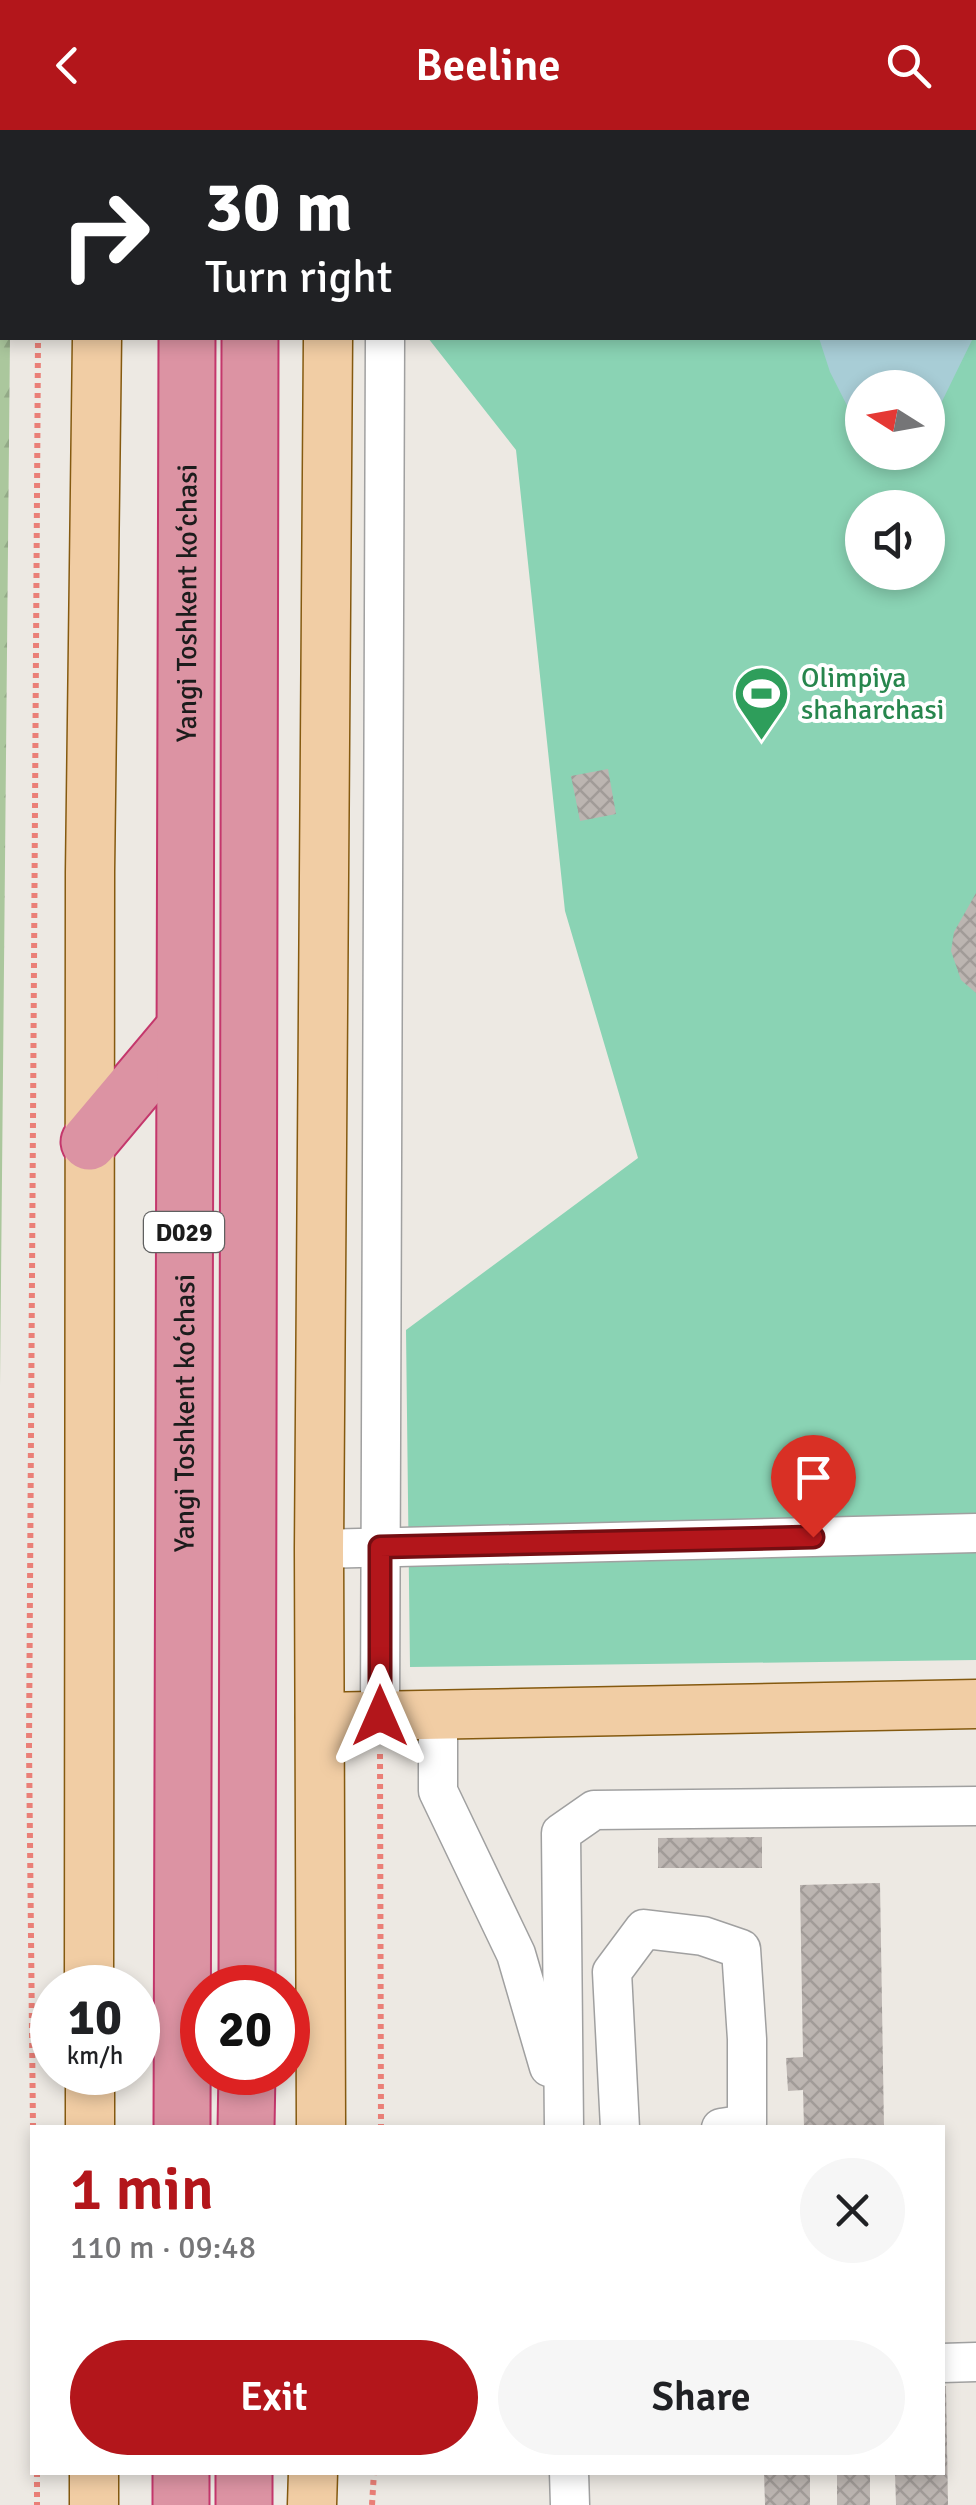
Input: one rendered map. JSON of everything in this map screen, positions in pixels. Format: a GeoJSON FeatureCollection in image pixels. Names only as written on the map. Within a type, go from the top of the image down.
{"type":"FeatureCollection","features":[{"type":"Feature","properties":{"kind":"highway","name":"Yangi Toshkent ko‘chasi"},"geometry":{"type":"LineString","coordinates":[[182,2125],[186,340]]}},
{"type":"Feature","properties":{"kind":"highway","name":"D029"},"geometry":{"type":"LineString","coordinates":[[247,1965],[250,340]]}},
{"type":"Feature","properties":{"kind":"highway"},"geometry":{"type":"LineString","coordinates":[[90,1142],[184,1029]]}},
{"type":"Feature","properties":{"kind":"highway"},"geometry":{"type":"LineString","coordinates":[[246,2125],[247,2095]]}},
{"type":"Feature","properties":{"kind":"highway"},"geometry":{"type":"LineString","coordinates":[[181,2475],[181,2505]]}},
{"type":"Feature","properties":{"kind":"highway"},"geometry":{"type":"LineString","coordinates":[[244,2475],[244,2505]]}},
{"type":"Feature","properties":{"kind":"main road"},"geometry":{"type":"LineString","coordinates":[[89,1965],[90,1142],[97,340]]}},
{"type":"Feature","properties":{"kind":"main road"},"geometry":{"type":"LineString","coordinates":[[322,2125],[319,1549],[328,340]]}},
{"type":"Feature","properties":{"kind":"main road"},"geometry":{"type":"LineString","coordinates":[[320,1717],[976,1704]]}},
{"type":"Feature","properties":{"kind":"main road"},"geometry":{"type":"LineString","coordinates":[[90,2095],[90,2125]]}},
{"type":"Feature","properties":{"kind":"main road"},"geometry":{"type":"LineString","coordinates":[[94,2475],[94,2505]]}},
{"type":"Feature","properties":{"kind":"main road"},"geometry":{"type":"LineString","coordinates":[[312,2505],[313,2475]]}},
{"type":"Feature","properties":{"kind":"lane"},"geometry":{"type":"LineString","coordinates":[[380,1716],[386,340]]}},
{"type":"Feature","properties":{"kind":"lane"},"geometry":{"type":"LineString","coordinates":[[319,1549],[976,1533]]}},
{"type":"Feature","properties":{"kind":"lane"},"geometry":{"type":"LineString","coordinates":[[438,1714],[438,1791],[516,1954],[563,2125]]}},
{"type":"Feature","properties":{"kind":"lane"},"geometry":{"type":"LineString","coordinates":[[564,2125],[561,1833],[594,1810],[976,1806]]}},
{"type":"Feature","properties":{"kind":"lane"},"geometry":{"type":"LineString","coordinates":[[620,2125],[612,1972],[644,1929],[703,1936],[741,1949],[748,2039],[748,2124],[741,2125]]}},
{"type":"Feature","properties":{"kind":"lane"},"geometry":{"type":"LineString","coordinates":[[945,2362],[976,2362]]}},
{"type":"Feature","properties":{"kind":"lane"},"geometry":{"type":"LineString","coordinates":[[569,2475],[570,2505]]}},
{"type":"Feature","properties":{"kind":"path"},"geometry":{"type":"LineString","coordinates":[[33,2125],[29,1746],[38,340]]}},
{"type":"Feature","properties":{"kind":"path"},"geometry":{"type":"LineString","coordinates":[[380,1716],[381,2125]]}},
{"type":"Feature","properties":{"kind":"path"},"geometry":{"type":"LineString","coordinates":[[36,2475],[37,2505]]}},
{"type":"Feature","properties":{"kind":"path"},"geometry":{"type":"LineString","coordinates":[[372,2505],[374,2475]]}},
{"type":"Feature","properties":{"kind":"green space"},"geometry":{"type":"Polygon","coordinates":[[[0,340],[10,340],[0,1387],[0,340]]]}},
{"type":"Feature","properties":{"kind":"green space","name":"Olimpiya shaharchasi"},"geometry":{"type":"Polygon","coordinates":[[[430,340],[976,340],[976,1660],[410,1667],[406,1330],[638,1158],[565,911],[516,450],[430,340]]]}},
{"type":"Feature","properties":{"kind":"water"},"geometry":{"type":"Polygon","coordinates":[[[820,340],[972,340],[945,395],[945,370],[845,370],[845,402],[820,340]]]}},
{"type":"Feature","properties":{"kind":"building"},"geometry":{"type":"Polygon","coordinates":[[[608,769],[616,814],[580,821],[571,776],[608,769]]]}},
{"type":"Feature","properties":{"kind":"building"},"geometry":{"type":"Polygon","coordinates":[[[976,893],[976,993],[961,980],[951,951],[954,932],[976,893]]]}},
{"type":"Feature","properties":{"kind":"building"},"geometry":{"type":"Polygon","coordinates":[[[762,1837],[762,1868],[658,1868],[658,1838],[762,1837]]]}},
{"type":"Feature","properties":{"kind":"building"},"geometry":{"type":"Polygon","coordinates":[[[880,1883],[884,2125],[804,2125],[803,2090],[788,2091],[786,2058],[803,2057],[800,1885],[880,1883]]]}},
{"type":"Feature","properties":{"kind":"building"},"geometry":{"type":"Polygon","coordinates":[[[946,2386],[948,2505],[896,2505],[895,2475],[945,2475],[946,2386]]]}},
{"type":"Feature","properties":{"kind":"building"},"geometry":{"type":"Polygon","coordinates":[[[764,2475],[810,2475],[810,2505],[765,2505],[764,2475]]]}},
{"type":"Feature","properties":{"kind":"building"},"geometry":{"type":"Polygon","coordinates":[[[837,2475],[870,2475],[870,2505],[837,2505],[837,2475]]]}},
{"type":"Feature","properties":{"kind":"place","name":"Olimpiya shaharchasi"},"geometry":{"type":"Point","coordinates":[762,742]}},
{"type":"Feature","properties":{"kind":"route"},"geometry":{"type":"LineString","coordinates":[[380,1716],[380,1547],[813,1537]]}}]}
